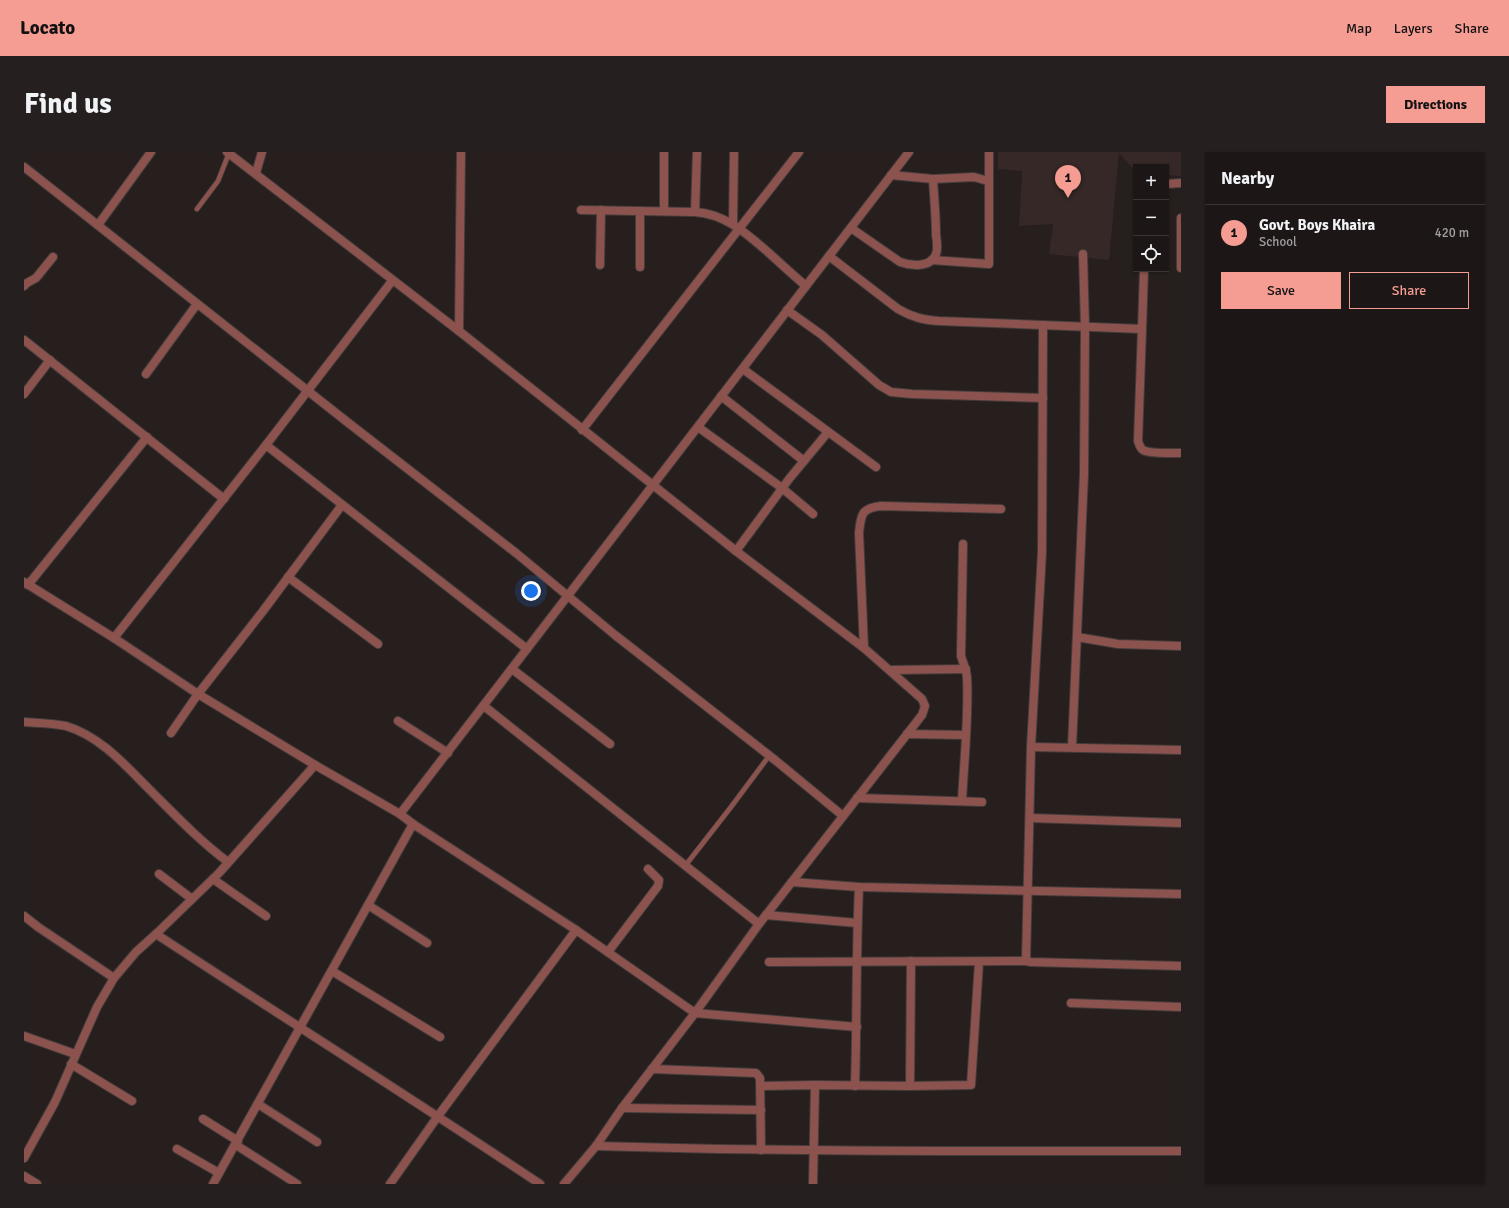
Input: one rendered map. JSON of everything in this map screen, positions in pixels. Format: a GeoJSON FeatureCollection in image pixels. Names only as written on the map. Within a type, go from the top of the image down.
{"type":"FeatureCollection","features":[{"type":"Feature","properties":{"kind":"street"},"geometry":{"type":"LineString","coordinates":[[98,225],[151,152]]}},
{"type":"Feature","properties":{"kind":"street"},"geometry":{"type":"LineString","coordinates":[[228,152],[392,281],[459,331],[736,551],[864,648],[916,692],[922,699],[924,706],[922,715],[758,924],[695,1013],[622,1108],[596,1146],[564,1184]]}},
{"type":"Feature","properties":{"kind":"street"},"geometry":{"type":"LineString","coordinates":[[256,173],[262,152]]}},
{"type":"Feature","properties":{"kind":"street"},"geometry":{"type":"LineString","coordinates":[[459,331],[461,152]]}},
{"type":"Feature","properties":{"kind":"street"},"geometry":{"type":"LineString","coordinates":[[664,152],[664,211]]}},
{"type":"Feature","properties":{"kind":"street"},"geometry":{"type":"LineString","coordinates":[[695,212],[697,152]]}},
{"type":"Feature","properties":{"kind":"street"},"geometry":{"type":"LineString","coordinates":[[734,152],[736,226]]}},
{"type":"Feature","properties":{"kind":"street"},"geometry":{"type":"LineString","coordinates":[[582,430],[736,226],[799,152]]}},
{"type":"Feature","properties":{"kind":"street"},"geometry":{"type":"LineString","coordinates":[[400,814],[909,152]]}},
{"type":"Feature","properties":{"kind":"street"},"geometry":{"type":"LineString","coordinates":[[850,228],[900,262],[906,264],[924,264],[932,260],[989,264],[989,152]]}},
{"type":"Feature","properties":{"kind":"street"},"geometry":{"type":"LineString","coordinates":[[24,167],[568,596],[615,636],[769,756],[843,816]]}},
{"type":"Feature","properties":{"kind":"street"},"geometry":{"type":"LineString","coordinates":[[891,175],[933,178],[974,177],[988,181]]}},
{"type":"Feature","properties":{"kind":"street"},"geometry":{"type":"LineString","coordinates":[[932,260],[936,253],[937,245],[933,178]]}},
{"type":"Feature","properties":{"kind":"street"},"geometry":{"type":"LineString","coordinates":[[1169,184],[1181,184]]}},
{"type":"Feature","properties":{"kind":"street"},"geometry":{"type":"LineString","coordinates":[[581,210],[695,212],[706,213],[719,217],[736,226],[806,286]]}},
{"type":"Feature","properties":{"kind":"street"},"geometry":{"type":"LineString","coordinates":[[600,266],[601,210]]}},
{"type":"Feature","properties":{"kind":"street"},"geometry":{"type":"LineString","coordinates":[[640,211],[640,267]]}},
{"type":"Feature","properties":{"kind":"street"},"geometry":{"type":"LineString","coordinates":[[1181,218],[1181,268]]}},
{"type":"Feature","properties":{"kind":"street"},"geometry":{"type":"LineString","coordinates":[[1072,747],[1084,474],[1085,326],[1083,254]]}},
{"type":"Feature","properties":{"kind":"street"},"geometry":{"type":"LineString","coordinates":[[829,256],[898,309],[916,318],[939,321],[1142,328]]}},
{"type":"Feature","properties":{"kind":"street"},"geometry":{"type":"LineString","coordinates":[[24,286],[36,278],[52,257]]}},
{"type":"Feature","properties":{"kind":"street"},"geometry":{"type":"LineString","coordinates":[[1144,272],[1138,441],[1143,450],[1149,452],[1181,453]]}},
{"type":"Feature","properties":{"kind":"street"},"geometry":{"type":"LineString","coordinates":[[114,638],[266,446],[392,281]]}},
{"type":"Feature","properties":{"kind":"street"},"geometry":{"type":"LineString","coordinates":[[146,374],[197,304]]}},
{"type":"Feature","properties":{"kind":"street"},"geometry":{"type":"LineString","coordinates":[[787,310],[822,335],[879,384],[891,392],[1043,398]]}},
{"type":"Feature","properties":{"kind":"street"},"geometry":{"type":"LineString","coordinates":[[1026,961],[1031,747],[1042,552],[1043,325]]}},
{"type":"Feature","properties":{"kind":"street"},"geometry":{"type":"LineString","coordinates":[[24,340],[224,499]]}},
{"type":"Feature","properties":{"kind":"street"},"geometry":{"type":"LineString","coordinates":[[24,394],[50,360]]}},
{"type":"Feature","properties":{"kind":"street"},"geometry":{"type":"LineString","coordinates":[[742,368],[876,467]]}},
{"type":"Feature","properties":{"kind":"street"},"geometry":{"type":"LineString","coordinates":[[721,396],[804,461]]}},
{"type":"Feature","properties":{"kind":"street"},"geometry":{"type":"LineString","coordinates":[[698,427],[782,488],[813,514]]}},
{"type":"Feature","properties":{"kind":"street"},"geometry":{"type":"LineString","coordinates":[[736,551],[782,488],[828,432]]}},
{"type":"Feature","properties":{"kind":"street"},"geometry":{"type":"LineString","coordinates":[[147,437],[26,584],[114,638],[198,694],[315,765],[400,814],[576,930],[695,1013],[857,1027]]}},
{"type":"Feature","properties":{"kind":"street"},"geometry":{"type":"LineString","coordinates":[[266,446],[527,649]]}},
{"type":"Feature","properties":{"kind":"street"},"geometry":{"type":"LineString","coordinates":[[171,733],[198,694],[342,505]]}},
{"type":"Feature","properties":{"kind":"street"},"geometry":{"type":"LineString","coordinates":[[864,648],[859,533],[860,520],[864,512],[871,507],[881,506],[1001,509]]}},
{"type":"Feature","properties":{"kind":"street"},"geometry":{"type":"LineString","coordinates":[[962,801],[967,704],[966,669],[961,656],[963,544]]}},
{"type":"Feature","properties":{"kind":"street"},"geometry":{"type":"LineString","coordinates":[[288,577],[378,644]]}},
{"type":"Feature","properties":{"kind":"street"},"geometry":{"type":"LineString","coordinates":[[1077,637],[1118,644],[1181,646]]}},
{"type":"Feature","properties":{"kind":"street"},"geometry":{"type":"LineString","coordinates":[[512,669],[610,744]]}},
{"type":"Feature","properties":{"kind":"street"},"geometry":{"type":"LineString","coordinates":[[890,670],[966,669]]}},
{"type":"Feature","properties":{"kind":"street"},"geometry":{"type":"LineString","coordinates":[[484,706],[758,924]]}},
{"type":"Feature","properties":{"kind":"street"},"geometry":{"type":"LineString","coordinates":[[398,721],[448,752]]}},
{"type":"Feature","properties":{"kind":"street"},"geometry":{"type":"LineString","coordinates":[[24,722],[66,726],[79,731],[101,745],[114,754],[159,799],[228,862]]}},
{"type":"Feature","properties":{"kind":"street"},"geometry":{"type":"LineString","coordinates":[[907,734],[965,735]]}},
{"type":"Feature","properties":{"kind":"street"},"geometry":{"type":"LineString","coordinates":[[1031,747],[1181,750]]}},
{"type":"Feature","properties":{"kind":"street"},"geometry":{"type":"LineString","coordinates":[[24,1158],[55,1102],[97,1007],[114,978],[136,952],[213,879],[315,765]]}},
{"type":"Feature","properties":{"kind":"street"},"geometry":{"type":"LineString","coordinates":[[857,798],[982,802]]}},
{"type":"Feature","properties":{"kind":"street"},"geometry":{"type":"LineString","coordinates":[[1030,818],[1181,823]]}},
{"type":"Feature","properties":{"kind":"street"},"geometry":{"type":"LineString","coordinates":[[213,1184],[413,824]]}},
{"type":"Feature","properties":{"kind":"street"},"geometry":{"type":"LineString","coordinates":[[608,952],[658,886],[659,880],[648,870]]}},
{"type":"Feature","properties":{"kind":"street"},"geometry":{"type":"LineString","coordinates":[[159,874],[192,899]]}},
{"type":"Feature","properties":{"kind":"street"},"geometry":{"type":"LineString","coordinates":[[213,879],[266,916]]}},
{"type":"Feature","properties":{"kind":"street"},"geometry":{"type":"LineString","coordinates":[[792,882],[859,887],[1181,894]]}},
{"type":"Feature","properties":{"kind":"street"},"geometry":{"type":"LineString","coordinates":[[855,1086],[857,1027],[856,961],[859,887]]}},
{"type":"Feature","properties":{"kind":"street"},"geometry":{"type":"LineString","coordinates":[[368,904],[427,943]]}},
{"type":"Feature","properties":{"kind":"street"},"geometry":{"type":"LineString","coordinates":[[766,915],[857,923]]}},
{"type":"Feature","properties":{"kind":"street"},"geometry":{"type":"LineString","coordinates":[[24,916],[114,978]]}},
{"type":"Feature","properties":{"kind":"street"},"geometry":{"type":"LineString","coordinates":[[390,1184],[438,1116],[576,930]]}},
{"type":"Feature","properties":{"kind":"street"},"geometry":{"type":"LineString","coordinates":[[156,934],[438,1116],[540,1184]]}},
{"type":"Feature","properties":{"kind":"street"},"geometry":{"type":"LineString","coordinates":[[910,1086],[911,961]]}},
{"type":"Feature","properties":{"kind":"street"},"geometry":{"type":"LineString","coordinates":[[769,962],[1026,961],[1181,966]]}},
{"type":"Feature","properties":{"kind":"street"},"geometry":{"type":"LineString","coordinates":[[761,1086],[971,1085],[979,962]]}},
{"type":"Feature","properties":{"kind":"street"},"geometry":{"type":"LineString","coordinates":[[332,970],[440,1037]]}},
{"type":"Feature","properties":{"kind":"street"},"geometry":{"type":"LineString","coordinates":[[1071,1003],[1181,1006]]}},
{"type":"Feature","properties":{"kind":"street"},"geometry":{"type":"LineString","coordinates":[[24,1036],[75,1054]]}},
{"type":"Feature","properties":{"kind":"street"},"geometry":{"type":"LineString","coordinates":[[71,1064],[132,1101]]}},
{"type":"Feature","properties":{"kind":"street"},"geometry":{"type":"LineString","coordinates":[[652,1069],[756,1073],[760,1078],[761,1086],[761,1150]]}},
{"type":"Feature","properties":{"kind":"street"},"geometry":{"type":"LineString","coordinates":[[814,1184],[815,1085]]}},
{"type":"Feature","properties":{"kind":"street"},"geometry":{"type":"LineString","coordinates":[[258,1104],[317,1142]]}},
{"type":"Feature","properties":{"kind":"street"},"geometry":{"type":"LineString","coordinates":[[622,1108],[761,1110]]}},
{"type":"Feature","properties":{"kind":"street"},"geometry":{"type":"LineString","coordinates":[[203,1119],[297,1184]]}},
{"type":"Feature","properties":{"kind":"street"},"geometry":{"type":"LineString","coordinates":[[596,1146],[761,1150],[1181,1150]]}},
{"type":"Feature","properties":{"kind":"street"},"geometry":{"type":"LineString","coordinates":[[177,1149],[219,1173]]}},
{"type":"Feature","properties":{"kind":"street"},"geometry":{"type":"LineString","coordinates":[[24,1176],[37,1184]]}},
{"type":"Feature","properties":{"kind":"lane"},"geometry":{"type":"LineString","coordinates":[[197,209],[218,181],[228,152]]}},
{"type":"Feature","properties":{"kind":"lane"},"geometry":{"type":"LineString","coordinates":[[685,866],[732,807],[769,756]]}},
{"type":"Feature","properties":{"kind":"shaded area"},"geometry":{"type":"Polygon","coordinates":[[[998,152],[1181,152],[1181,176],[1169,175],[1169,164],[1133,164],[1133,169],[1119,153],[1109,260],[1049,254],[1053,224],[1019,226],[1022,171],[998,169],[998,152]]]}},
{"type":"Feature","properties":{"kind":"place","name":"Govt. Boys Khaira"},"geometry":{"type":"Point","coordinates":[1068,198]}}]}
